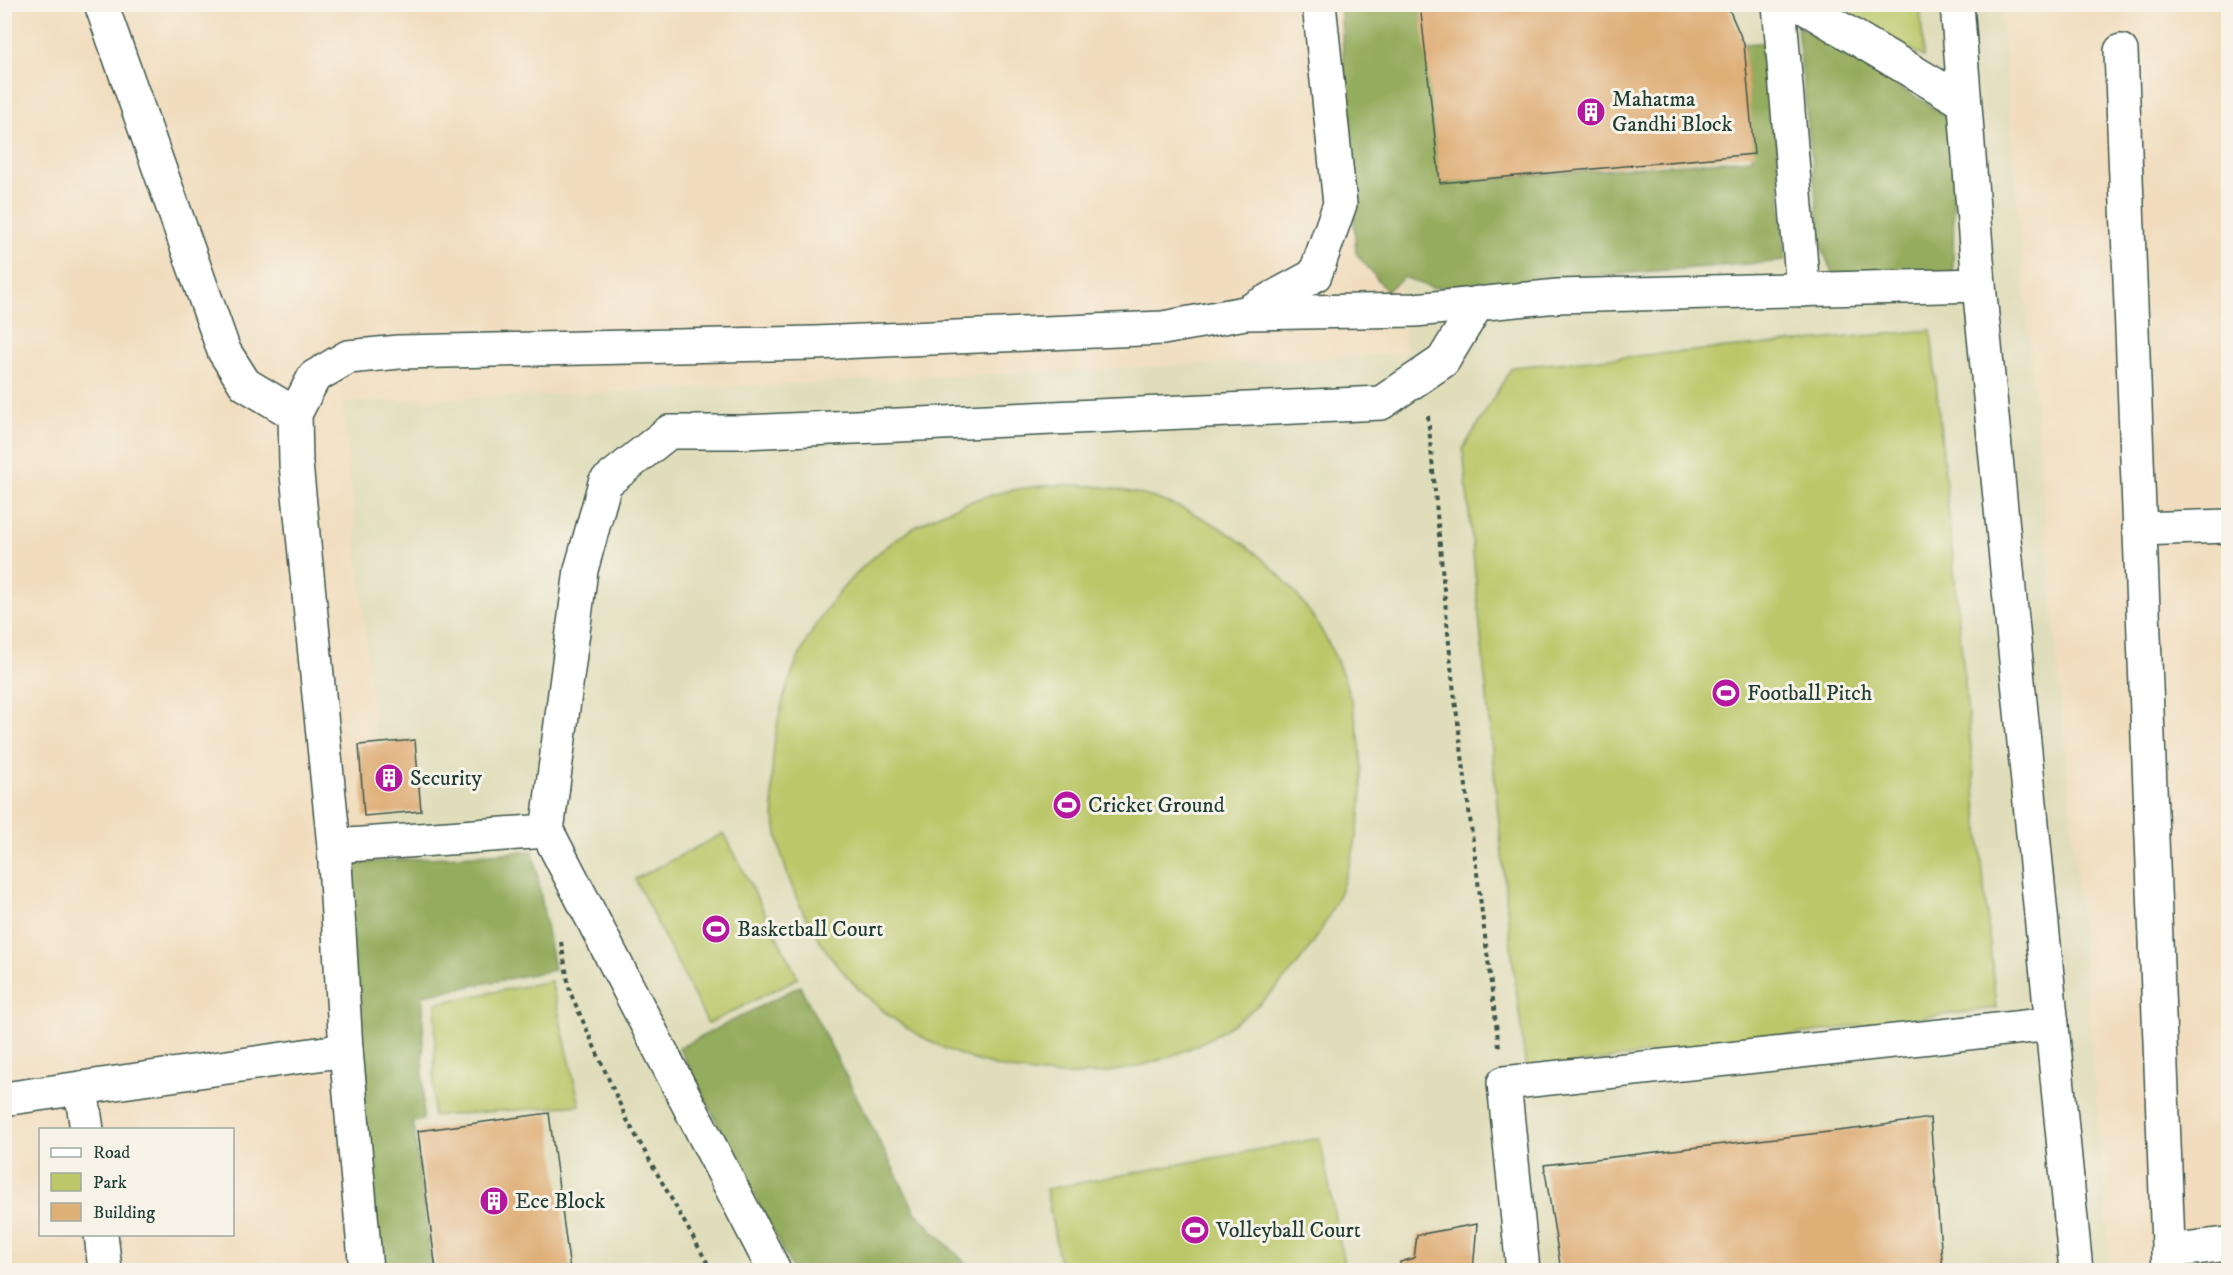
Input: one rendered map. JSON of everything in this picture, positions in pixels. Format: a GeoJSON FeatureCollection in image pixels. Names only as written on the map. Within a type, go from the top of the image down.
{"type":"FeatureCollection","features":[{"type":"Feature","properties":{"kind":"street"},"geometry":{"type":"LineString","coordinates":[[100,4],[224,351],[244,384],[295,414]]}},
{"type":"Feature","properties":{"kind":"street"},"geometry":{"type":"LineString","coordinates":[[1245,313],[1315,275],[1340,204],[1318,4]]}},
{"type":"Feature","properties":{"kind":"street"},"geometry":{"type":"LineString","coordinates":[[1779,4],[1803,290]]}},
{"type":"Feature","properties":{"kind":"street"},"geometry":{"type":"LineString","coordinates":[[1799,4],[1964,102]]}},
{"type":"Feature","properties":{"kind":"street"},"geometry":{"type":"LineString","coordinates":[[1957,4],[1979,285],[2076,1270]]}},
{"type":"Feature","properties":{"kind":"street"},"geometry":{"type":"LineString","coordinates":[[2121,51],[2169,1261],[2229,1244]]}},
{"type":"Feature","properties":{"kind":"street"},"geometry":{"type":"LineString","coordinates":[[244,384],[314,377],[348,357],[399,352],[815,343],[1163,328],[1245,313],[1415,310],[1558,296],[1979,285]]}},
{"type":"Feature","properties":{"kind":"street"},"geometry":{"type":"LineString","coordinates":[[774,1270],[547,831],[581,570],[605,483],[669,432],[743,432],[1381,403],[1443,361],[1478,303]]}},
{"type":"Feature","properties":{"kind":"street"},"geometry":{"type":"LineString","coordinates":[[314,377],[295,414],[298,476],[334,846],[346,1050],[366,1270]]}},
{"type":"Feature","properties":{"kind":"street"},"geometry":{"type":"LineString","coordinates":[[2139,529],[2229,526]]}},
{"type":"Feature","properties":{"kind":"street"},"geometry":{"type":"LineString","coordinates":[[334,846],[547,831]]}},
{"type":"Feature","properties":{"kind":"street"},"geometry":{"type":"LineString","coordinates":[[1523,1270],[1504,1083],[2052,1024]]}},
{"type":"Feature","properties":{"kind":"street"},"geometry":{"type":"LineString","coordinates":[[4,1099],[346,1050]]}},
{"type":"Feature","properties":{"kind":"street"},"geometry":{"type":"LineString","coordinates":[[81,1088],[87,1128]]}},
{"type":"Feature","properties":{"kind":"street"},"geometry":{"type":"LineString","coordinates":[[101,1236],[105,1270]]}},
{"type":"Feature","properties":{"kind":"path"},"geometry":{"type":"LineString","coordinates":[[1424,374],[1452,676],[1504,1083]]}},
{"type":"Feature","properties":{"kind":"path"},"geometry":{"type":"LineString","coordinates":[[560,936],[570,992],[626,1118],[709,1266],[708,1270]]}},
{"type":"Feature","properties":{"kind":"shaded area"},"geometry":{"type":"Polygon","coordinates":[[[1370,5],[2000,5],[2111,1270],[427,1270],[343,403],[709,388],[1407,354],[1370,5]]]}},
{"type":"Feature","properties":{"kind":"green space"},"geometry":{"type":"Polygon","coordinates":[[[1340,5],[1422,5],[1441,182],[1752,159],[1744,44],[1770,42],[1785,261],[1432,288],[1404,277],[1387,291],[1356,253],[1340,5]]]}},
{"type":"Feature","properties":{"kind":"green space"},"geometry":{"type":"Polygon","coordinates":[[[1839,5],[1920,5],[1924,57],[1846,14],[1839,5]]]}},
{"type":"Feature","properties":{"kind":"green space"},"geometry":{"type":"Polygon","coordinates":[[[1797,26],[1954,120],[1953,275],[1833,275],[1821,245],[1797,26]]]}},
{"type":"Feature","properties":{"kind":"green space","name":"Football Pitch"},"geometry":{"type":"Polygon","coordinates":[[[1931,330],[1996,1008],[1526,1070],[1510,938],[1463,449],[1512,367],[1931,330]]]}},
{"type":"Feature","properties":{"kind":"green space","name":"Cricket Ground"},"geometry":{"type":"Polygon","coordinates":[[[1067,485],[1125,491],[1180,508],[1231,535],[1276,571],[1312,616],[1339,667],[1356,722],[1362,780],[1356,838],[1339,893],[1312,944],[1276,989],[1231,1025],[1180,1052],[1125,1069],[1067,1075],[1009,1069],[954,1052],[903,1025],[858,989],[822,944],[795,893],[778,838],[772,780],[778,722],[795,667],[822,616],[858,571],[903,535],[954,508],[1009,491],[1067,485]]]}},
{"type":"Feature","properties":{"kind":"green space","name":"Basketball Court"},"geometry":{"type":"Polygon","coordinates":[[[724,833],[798,978],[708,1024],[635,879],[724,833]]]}},
{"type":"Feature","properties":{"kind":"green space"},"geometry":{"type":"Polygon","coordinates":[[[533,851],[554,970],[423,995],[423,1120],[413,1122],[432,1270],[379,1270],[342,864],[533,851]]]}},
{"type":"Feature","properties":{"kind":"green space"},"geometry":{"type":"Polygon","coordinates":[[[551,981],[580,1105],[433,1116],[436,1003],[551,981]]]}},
{"type":"Feature","properties":{"kind":"green space"},"geometry":{"type":"Polygon","coordinates":[[[800,986],[916,1213],[972,1270],[793,1270],[679,1048],[800,986]]]}},
{"type":"Feature","properties":{"kind":"green space","name":"Volleyball Court"},"geometry":{"type":"Polygon","coordinates":[[[1320,1138],[1345,1270],[1061,1270],[1046,1189],[1320,1138]]]}},
{"type":"Feature","properties":{"kind":"building","name":"Mahatma Gandhi Block"},"geometry":{"type":"Polygon","coordinates":[[[1420,4],[1729,4],[1744,44],[1754,154],[1440,183],[1420,4]]]}},
{"type":"Feature","properties":{"kind":"building","name":"Security"},"geometry":{"type":"Polygon","coordinates":[[[415,740],[421,811],[364,816],[359,745],[415,740]]]}},
{"type":"Feature","properties":{"kind":"building","name":"Ece Block"},"geometry":{"type":"Polygon","coordinates":[[[549,1113],[570,1270],[436,1270],[418,1131],[549,1113]]]}},
{"type":"Feature","properties":{"kind":"building"},"geometry":{"type":"Polygon","coordinates":[[[1930,1118],[1943,1270],[1561,1270],[1544,1165],[1863,1128],[1930,1118]]]}},
{"type":"Feature","properties":{"kind":"building"},"geometry":{"type":"Polygon","coordinates":[[[1477,1224],[1473,1270],[1400,1270],[1400,1262],[1414,1258],[1417,1235],[1477,1224]]]}},
{"type":"Feature","properties":{"kind":"place","name":"Mahatma Gandhi Block"},"geometry":{"type":"Point","coordinates":[1591,112]}},
{"type":"Feature","properties":{"kind":"place","name":"Football Pitch"},"geometry":{"type":"Point","coordinates":[1726,693]}},
{"type":"Feature","properties":{"kind":"place","name":"Security"},"geometry":{"type":"Point","coordinates":[389,778]}},
{"type":"Feature","properties":{"kind":"place","name":"Cricket Ground"},"geometry":{"type":"Point","coordinates":[1067,805]}},
{"type":"Feature","properties":{"kind":"place","name":"Basketball Court"},"geometry":{"type":"Point","coordinates":[716,929]}},
{"type":"Feature","properties":{"kind":"place","name":"Ece Block"},"geometry":{"type":"Point","coordinates":[494,1201]}},
{"type":"Feature","properties":{"kind":"place","name":"Volleyball Court"},"geometry":{"type":"Point","coordinates":[1195,1230]}}]}
